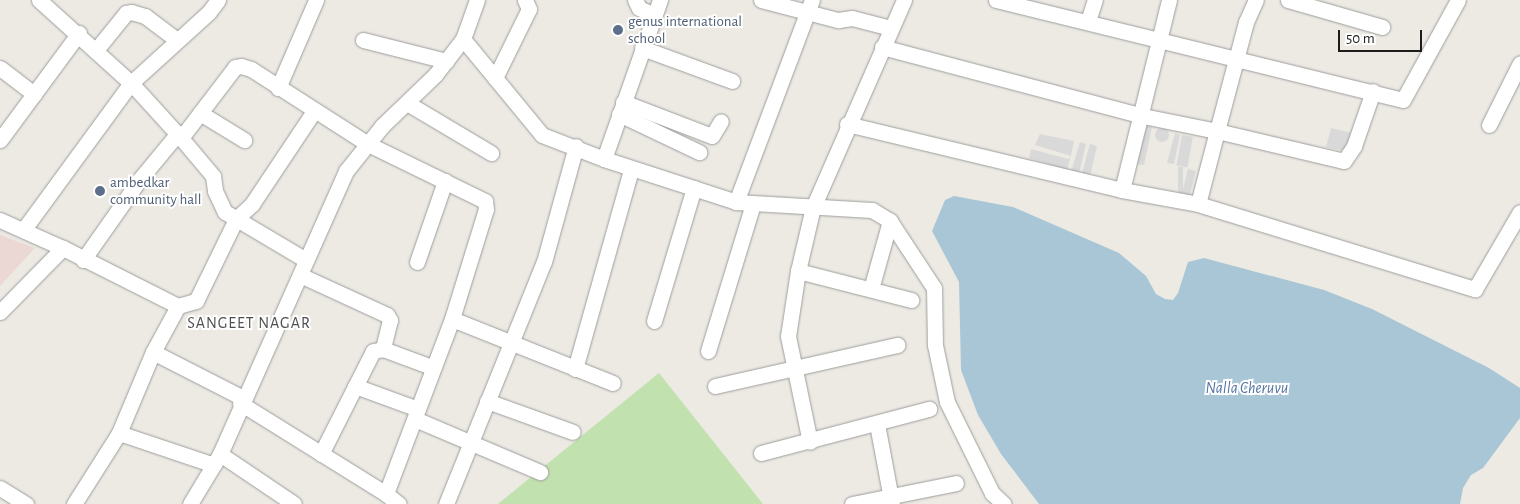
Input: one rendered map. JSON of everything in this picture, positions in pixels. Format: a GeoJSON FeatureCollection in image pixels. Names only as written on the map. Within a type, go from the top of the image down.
{"type":"FeatureCollection","features":[{"type":"Feature","properties":{"kind":"street"},"geometry":{"type":"LineString","coordinates":[[39,0],[79,33],[131,83],[204,161],[213,176],[220,204],[236,219],[306,260]]}},
{"type":"Feature","properties":{"kind":"street"},"geometry":{"type":"LineString","coordinates":[[24,230],[131,83],[218,0]]}},
{"type":"Feature","properties":{"kind":"street"},"geometry":{"type":"LineString","coordinates":[[278,88],[316,0]]}},
{"type":"Feature","properties":{"kind":"street"},"geometry":{"type":"LineString","coordinates":[[190,504],[217,460],[242,400],[346,171],[368,144],[446,61],[463,39],[478,0]]}},
{"type":"Feature","properties":{"kind":"street"},"geometry":{"type":"LineString","coordinates":[[495,78],[529,9],[525,0]]}},
{"type":"Feature","properties":{"kind":"street"},"geometry":{"type":"LineString","coordinates":[[635,0],[639,8],[654,15]]}},
{"type":"Feature","properties":{"kind":"street"},"geometry":{"type":"LineString","coordinates":[[604,159],[660,0]]}},
{"type":"Feature","properties":{"kind":"street"},"geometry":{"type":"LineString","coordinates":[[761,0],[809,6],[891,28]]}},
{"type":"Feature","properties":{"kind":"street"},"geometry":{"type":"LineString","coordinates":[[810,442],[792,369],[788,336],[798,270],[813,207],[847,124],[904,0]]}},
{"type":"Feature","properties":{"kind":"street"},"geometry":{"type":"LineString","coordinates":[[996,0],[1088,20],[1158,41],[1237,58],[1403,100],[1458,0]]}},
{"type":"Feature","properties":{"kind":"street"},"geometry":{"type":"LineString","coordinates":[[1088,20],[1095,0]]}},
{"type":"Feature","properties":{"kind":"street"},"geometry":{"type":"LineString","coordinates":[[1122,190],[1143,116],[1158,41],[1169,0]]}},
{"type":"Feature","properties":{"kind":"street"},"geometry":{"type":"LineString","coordinates":[[1198,204],[1237,58],[1256,0]]}},
{"type":"Feature","properties":{"kind":"street"},"geometry":{"type":"LineString","coordinates":[[1288,0],[1382,27]]}},
{"type":"Feature","properties":{"kind":"street"},"geometry":{"type":"LineString","coordinates":[[736,202],[809,6]]}},
{"type":"Feature","properties":{"kind":"street"},"geometry":{"type":"LineString","coordinates":[[96,50],[126,13],[131,12],[145,16],[177,40]]}},
{"type":"Feature","properties":{"kind":"street"},"geometry":{"type":"LineString","coordinates":[[0,140],[79,33]]}},
{"type":"Feature","properties":{"kind":"street"},"geometry":{"type":"LineString","coordinates":[[463,39],[542,135],[576,146],[631,170],[736,202],[872,210],[890,221],[934,288],[935,345],[947,402],[992,493],[1004,504]]}},
{"type":"Feature","properties":{"kind":"street"},"geometry":{"type":"LineString","coordinates":[[363,40],[446,61]]}},
{"type":"Feature","properties":{"kind":"street"},"geometry":{"type":"LineString","coordinates":[[882,47],[1143,116],[1217,131],[1344,161],[1354,146],[1373,91]]}},
{"type":"Feature","properties":{"kind":"street"},"geometry":{"type":"LineString","coordinates":[[642,48],[732,81]]}},
{"type":"Feature","properties":{"kind":"street"},"geometry":{"type":"LineString","coordinates":[[1489,125],[1520,63]]}},
{"type":"Feature","properties":{"kind":"street"},"geometry":{"type":"LineString","coordinates":[[0,68],[34,94]]}},
{"type":"Feature","properties":{"kind":"street"},"geometry":{"type":"LineString","coordinates":[[83,260],[140,179],[200,113],[235,68],[251,68],[278,88],[368,144],[480,197],[485,201],[486,209],[452,319],[386,494]]}},
{"type":"Feature","properties":{"kind":"street"},"geometry":{"type":"LineString","coordinates":[[408,103],[491,152]]}},
{"type":"Feature","properties":{"kind":"street"},"geometry":{"type":"LineString","coordinates":[[621,108],[712,136],[721,122]]}},
{"type":"Feature","properties":{"kind":"street"},"geometry":{"type":"LineString","coordinates":[[621,108],[699,152]]}},
{"type":"Feature","properties":{"kind":"street"},"geometry":{"type":"LineString","coordinates":[[0,220],[63,248],[83,260],[178,306],[196,301],[236,219],[252,204],[314,110]]}},
{"type":"Feature","properties":{"kind":"street"},"geometry":{"type":"LineString","coordinates":[[200,113],[244,140]]}},
{"type":"Feature","properties":{"kind":"street"},"geometry":{"type":"LineString","coordinates":[[847,124],[1122,190],[1198,204],[1475,288],[1520,212]]}},
{"type":"Feature","properties":{"kind":"street"},"geometry":{"type":"LineString","coordinates":[[446,504],[544,262],[576,146]]}},
{"type":"Feature","properties":{"kind":"street"},"geometry":{"type":"LineString","coordinates":[[575,369],[631,170]]}},
{"type":"Feature","properties":{"kind":"street"},"geometry":{"type":"LineString","coordinates":[[417,262],[445,180]]}},
{"type":"Feature","properties":{"kind":"street"},"geometry":{"type":"LineString","coordinates":[[654,321],[694,188]]}},
{"type":"Feature","properties":{"kind":"street"},"geometry":{"type":"LineString","coordinates":[[708,351],[753,204]]}},
{"type":"Feature","properties":{"kind":"street"},"geometry":{"type":"LineString","coordinates":[[871,289],[890,221]]}},
{"type":"Feature","properties":{"kind":"street"},"geometry":{"type":"LineString","coordinates":[[0,312],[63,248]]}},
{"type":"Feature","properties":{"kind":"street"},"geometry":{"type":"LineString","coordinates":[[798,270],[911,300]]}},
{"type":"Feature","properties":{"kind":"street"},"geometry":{"type":"LineString","coordinates":[[300,275],[388,315],[390,320],[383,349]]}},
{"type":"Feature","properties":{"kind":"street"},"geometry":{"type":"LineString","coordinates":[[74,504],[119,433],[153,352],[178,306]]}},
{"type":"Feature","properties":{"kind":"street"},"geometry":{"type":"LineString","coordinates":[[452,319],[613,383]]}},
{"type":"Feature","properties":{"kind":"street"},"geometry":{"type":"LineString","coordinates":[[715,386],[897,345]]}},
{"type":"Feature","properties":{"kind":"street"},"geometry":{"type":"LineString","coordinates":[[321,454],[373,352],[383,349],[434,368]]}},
{"type":"Feature","properties":{"kind":"street"},"geometry":{"type":"LineString","coordinates":[[153,352],[242,400],[321,454],[386,494],[398,504]]}},
{"type":"Feature","properties":{"kind":"street"},"geometry":{"type":"LineString","coordinates":[[355,386],[417,414],[470,442],[540,472]]}},
{"type":"Feature","properties":{"kind":"street"},"geometry":{"type":"LineString","coordinates":[[487,401],[574,432]]}},
{"type":"Feature","properties":{"kind":"street"},"geometry":{"type":"LineString","coordinates":[[761,453],[810,442],[929,409]]}},
{"type":"Feature","properties":{"kind":"street"},"geometry":{"type":"LineString","coordinates":[[877,424],[891,500]]}},
{"type":"Feature","properties":{"kind":"street"},"geometry":{"type":"LineString","coordinates":[[119,433],[217,460],[294,504]]}},
{"type":"Feature","properties":{"kind":"street"},"geometry":{"type":"LineString","coordinates":[[852,504],[891,500],[956,483]]}},
{"type":"Feature","properties":{"kind":"street"},"geometry":{"type":"LineString","coordinates":[[0,488],[26,504]]}},
{"type":"Feature","properties":{"kind":"shaded area"},"geometry":{"type":"Polygon","coordinates":[[[1147,126],[1152,127],[1144,165],[1135,164],[1147,126]]]}},
{"type":"Feature","properties":{"kind":"shaded area"},"geometry":{"type":"Polygon","coordinates":[[[1159,128],[1165,128],[1169,135],[1165,142],[1159,142],[1155,138],[1155,132],[1159,128]]]}},
{"type":"Feature","properties":{"kind":"shaded area"},"geometry":{"type":"Polygon","coordinates":[[[1331,128],[1352,133],[1345,151],[1326,147],[1331,128]]]}},
{"type":"Feature","properties":{"kind":"shaded area"},"geometry":{"type":"Polygon","coordinates":[[[1175,133],[1180,135],[1174,164],[1167,163],[1175,133]]]}},
{"type":"Feature","properties":{"kind":"shaded area"},"geometry":{"type":"Polygon","coordinates":[[[1040,134],[1074,141],[1071,156],[1035,145],[1040,134]]]}},
{"type":"Feature","properties":{"kind":"shaded area"},"geometry":{"type":"Polygon","coordinates":[[[1182,135],[1193,137],[1187,167],[1177,166],[1182,135]]]}},
{"type":"Feature","properties":{"kind":"shaded area"},"geometry":{"type":"Polygon","coordinates":[[[1080,142],[1086,144],[1079,174],[1071,172],[1080,142]]]}},
{"type":"Feature","properties":{"kind":"shaded area"},"geometry":{"type":"Polygon","coordinates":[[[1090,144],[1097,146],[1090,176],[1082,173],[1090,144]]]}},
{"type":"Feature","properties":{"kind":"shaded area"},"geometry":{"type":"Polygon","coordinates":[[[1031,149],[1068,159],[1071,156],[1067,170],[1029,158],[1031,149]]]}},
{"type":"Feature","properties":{"kind":"shaded area"},"geometry":{"type":"Polygon","coordinates":[[[1178,167],[1183,167],[1183,193],[1178,193],[1178,167]]]}},
{"type":"Feature","properties":{"kind":"shaded area"},"geometry":{"type":"Polygon","coordinates":[[[1188,169],[1196,171],[1189,196],[1182,194],[1188,169]]]}},
{"type":"Feature","properties":{"kind":"shaded area"},"geometry":{"type":"Polygon","coordinates":[[[0,235],[35,248],[0,286],[0,235]]]}},
{"type":"Feature","properties":{"kind":"green space"},"geometry":{"type":"Polygon","coordinates":[[[659,373],[763,504],[498,504],[659,373]]]}},
{"type":"Feature","properties":{"kind":"water","name":"Nalla Cheruvu"},"geometry":{"type":"Polygon","coordinates":[[[954,196],[1013,207],[1119,253],[1146,276],[1156,294],[1165,299],[1173,300],[1178,293],[1188,262],[1204,258],[1324,290],[1372,309],[1489,368],[1520,388],[1520,418],[1483,468],[1471,475],[1463,488],[1460,504],[1039,504],[1001,454],[978,415],[961,370],[959,282],[932,231],[945,200],[954,196]]]}},
{"type":"Feature","properties":{"kind":"place","name":"genus international school"},"geometry":{"type":"Point","coordinates":[618,30]}},
{"type":"Feature","properties":{"kind":"place","name":"ambedkar community hall"},"geometry":{"type":"Point","coordinates":[100,191]}},
{"type":"Feature","properties":{"kind":"district","name":"SANGEET NAGAR"},"geometry":{"type":"Point","coordinates":[249,323]}}]}
